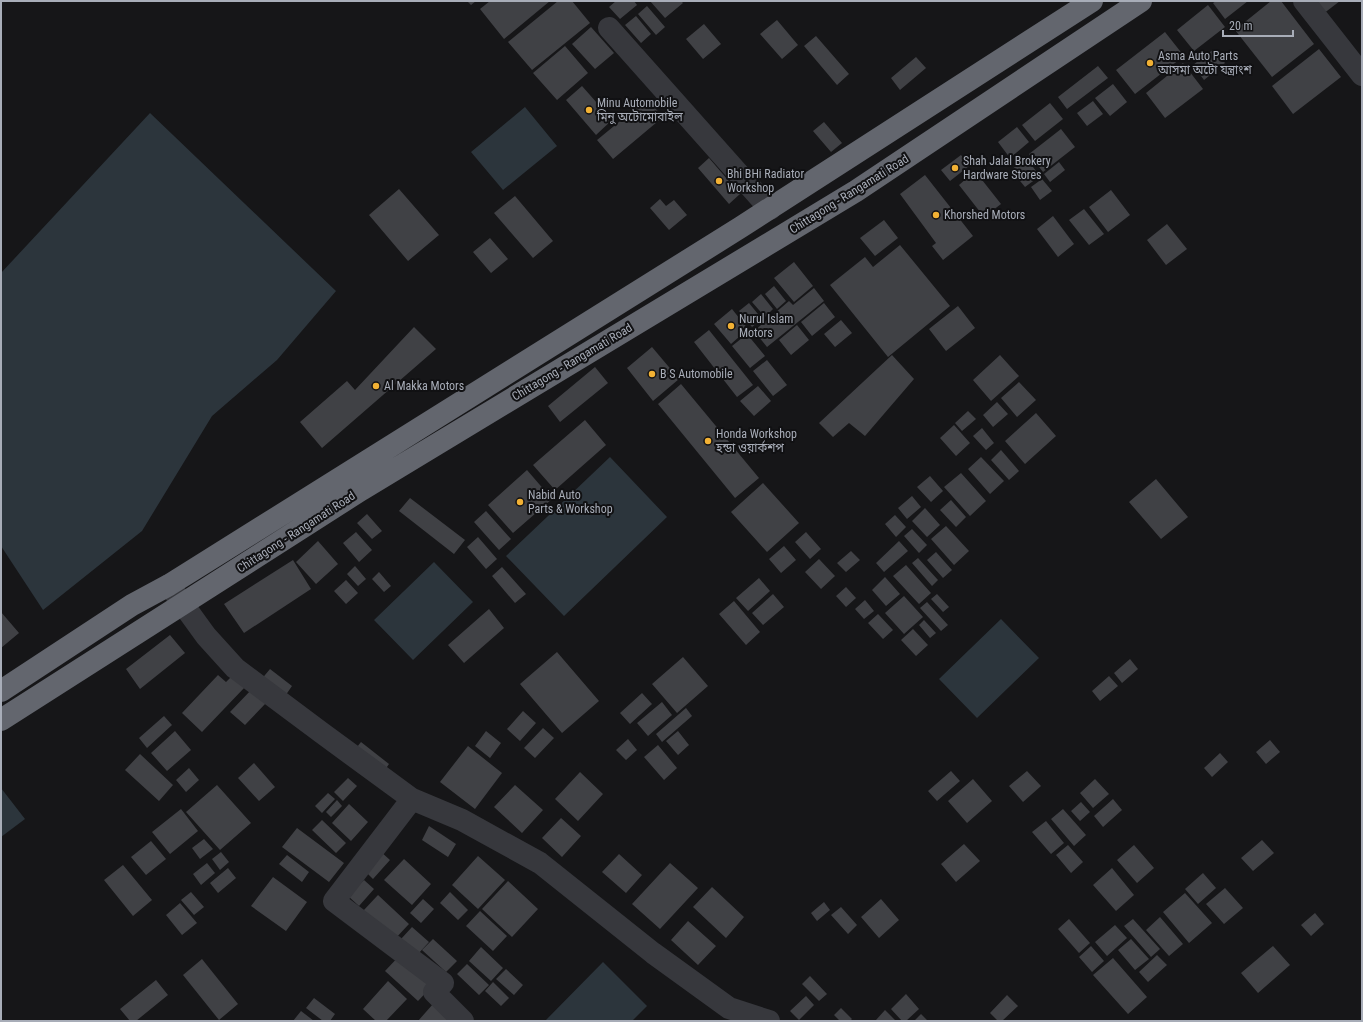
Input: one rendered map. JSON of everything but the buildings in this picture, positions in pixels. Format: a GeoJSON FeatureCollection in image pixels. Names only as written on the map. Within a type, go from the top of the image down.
{"type":"FeatureCollection","features":[{"type":"Feature","properties":{"kind":"highway","name":"Chittagong - Rangamati Road"},"geometry":{"type":"LineString","coordinates":[[1,691],[132,605],[169,584],[770,209],[1092,1]]}},
{"type":"Feature","properties":{"kind":"highway","name":"Chittagong - Rangamati Road"},"geometry":{"type":"LineString","coordinates":[[1,720],[361,490],[856,191],[1141,1]]}},
{"type":"Feature","properties":{"kind":"street"},"geometry":{"type":"LineString","coordinates":[[1304,1],[1362,75]]}},
{"type":"Feature","properties":{"kind":"street"},"geometry":{"type":"LineString","coordinates":[[609,28],[770,209]]}},
{"type":"Feature","properties":{"kind":"street"},"geometry":{"type":"LineString","coordinates":[[169,584],[206,636],[235,668],[322,734],[412,799],[462,820],[540,863],[653,953],[729,1008],[769,1021]]}},
{"type":"Feature","properties":{"kind":"street"},"geometry":{"type":"LineString","coordinates":[[412,799],[334,901],[443,983],[434,992],[463,1021]]}},
{"type":"Feature","properties":{"kind":"shaded area"},"geometry":{"type":"Polygon","coordinates":[[[525,107],[557,146],[503,190],[471,152],[525,107]]]}},
{"type":"Feature","properties":{"kind":"shaded area"},"geometry":{"type":"Polygon","coordinates":[[[150,113],[336,291],[277,360],[212,416],[142,531],[43,610],[1,546],[1,273],[150,113]]]}},
{"type":"Feature","properties":{"kind":"shaded area"},"geometry":{"type":"Polygon","coordinates":[[[610,457],[667,517],[564,616],[506,556],[610,457]]]}},
{"type":"Feature","properties":{"kind":"shaded area"},"geometry":{"type":"Polygon","coordinates":[[[434,562],[473,602],[413,660],[374,620],[434,562]]]}},
{"type":"Feature","properties":{"kind":"shaded area"},"geometry":{"type":"Polygon","coordinates":[[[1001,619],[1039,658],[977,718],[939,679],[1001,619]]]}},
{"type":"Feature","properties":{"kind":"shaded area"},"geometry":{"type":"Polygon","coordinates":[[[1,788],[25,819],[1,837],[1,788]]]}},
{"type":"Feature","properties":{"kind":"shaded area"},"geometry":{"type":"Polygon","coordinates":[[[603,962],[647,1006],[632,1021],[545,1021],[603,962]]]}},
{"type":"Feature","properties":{"kind":"place","name":"Asma Auto Parts আসমা অটো যন্ত্রাংশ"},"geometry":{"type":"Point","coordinates":[1150,63]}},
{"type":"Feature","properties":{"kind":"place","name":"Minu Automobile মিনু অটোমোবাইল"},"geometry":{"type":"Point","coordinates":[589,110]}},
{"type":"Feature","properties":{"kind":"place","name":"Shah Jalal Brokery Hardware Stores"},"geometry":{"type":"Point","coordinates":[955,168]}},
{"type":"Feature","properties":{"kind":"place","name":"Bhi BHi Radiator Workshop"},"geometry":{"type":"Point","coordinates":[719,181]}},
{"type":"Feature","properties":{"kind":"place","name":"Khorshed Motors"},"geometry":{"type":"Point","coordinates":[936,215]}},
{"type":"Feature","properties":{"kind":"place","name":"Nurul Islam Motors"},"geometry":{"type":"Point","coordinates":[731,326]}},
{"type":"Feature","properties":{"kind":"place","name":"B S Automobile"},"geometry":{"type":"Point","coordinates":[652,374]}},
{"type":"Feature","properties":{"kind":"place","name":"Al Makka Motors"},"geometry":{"type":"Point","coordinates":[376,386]}},
{"type":"Feature","properties":{"kind":"place","name":"Honda Workshop হন্ডা ওয়ার্কশপ"},"geometry":{"type":"Point","coordinates":[708,441]}},
{"type":"Feature","properties":{"kind":"place","name":"Nabid Auto Parts & Workshop"},"geometry":{"type":"Point","coordinates":[520,502]}}]}
